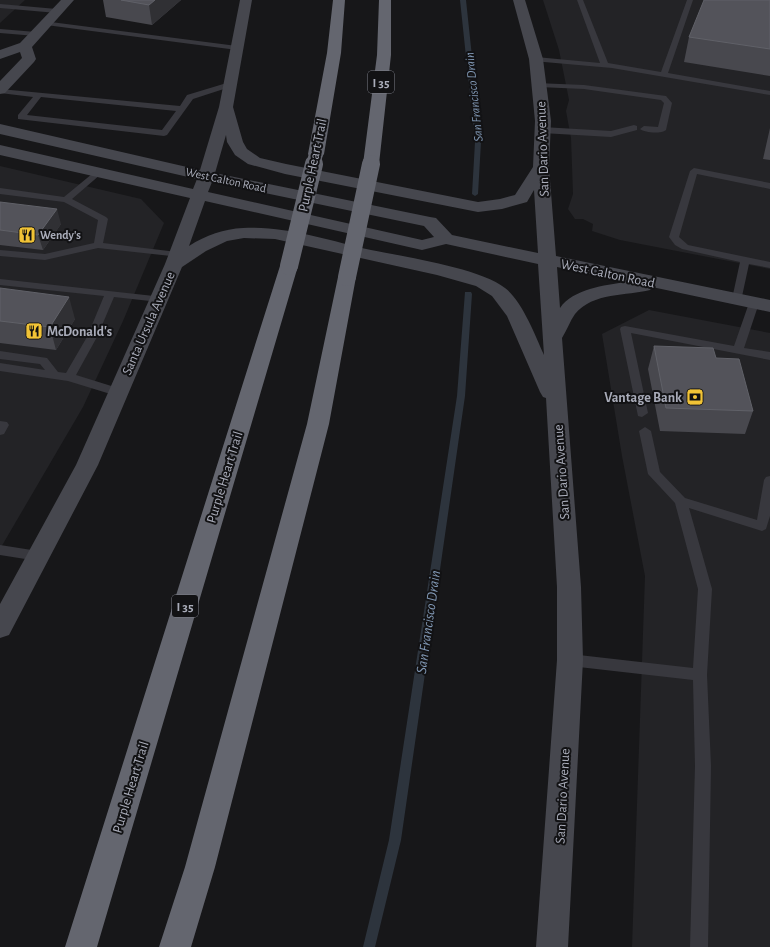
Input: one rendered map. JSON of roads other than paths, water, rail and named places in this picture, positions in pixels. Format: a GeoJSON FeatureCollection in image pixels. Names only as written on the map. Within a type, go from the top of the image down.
{"type":"FeatureCollection","features":[{"type":"Feature","properties":{"kind":"highway","name":"Purple Heart Trail"},"geometry":{"type":"LineString","coordinates":[[81,947],[289,266],[316,154],[334,54],[339,0]]}},
{"type":"Feature","properties":{"kind":"highway","name":"I 35"},"geometry":{"type":"LineString","coordinates":[[175,947],[202,859],[318,424],[371,164],[384,55],[385,0]]}},
{"type":"Feature","properties":{"kind":"main road"},"geometry":{"type":"LineString","coordinates":[[0,55],[25,46],[68,0]]}},
{"type":"Feature","properties":{"kind":"main road","name":"Santa Ursula Avenue"},"geometry":{"type":"LineString","coordinates":[[0,628],[87,465],[117,392],[176,259],[206,176],[226,107],[246,0]]}},
{"type":"Feature","properties":{"kind":"main road","name":"San Dario Avenue"},"geometry":{"type":"LineString","coordinates":[[519,0],[536,59],[539,85],[542,130],[541,167],[569,587],[570,660],[552,947]]}},
{"type":"Feature","properties":{"kind":"main road"},"geometry":{"type":"LineString","coordinates":[[0,91],[29,59],[25,46]]}},
{"type":"Feature","properties":{"kind":"main road"},"geometry":{"type":"LineString","coordinates":[[226,107],[235,142],[241,152],[254,161],[441,201],[478,207],[502,204],[521,198],[541,167]]}},
{"type":"Feature","properties":{"kind":"main road","name":"West Calton Road"},"geometry":{"type":"LineString","coordinates":[[0,129],[206,176],[430,222],[446,239]]}},
{"type":"Feature","properties":{"kind":"main road","name":"West Calton Road"},"geometry":{"type":"LineString","coordinates":[[0,150],[422,245],[446,239],[754,303]]}},
{"type":"Feature","properties":{"kind":"main road"},"geometry":{"type":"LineString","coordinates":[[176,259],[205,242],[226,234],[250,232],[290,237],[441,270],[482,282],[499,292],[516,314],[556,406]]}},
{"type":"Feature","properties":{"kind":"main road"},"geometry":{"type":"LineString","coordinates":[[552,339],[571,307],[598,293],[631,286],[669,285]]}},
{"type":"Feature","properties":{"kind":"lane"},"geometry":{"type":"LineString","coordinates":[[0,5],[4,0]]}},
{"type":"Feature","properties":{"kind":"lane"},"geometry":{"type":"LineString","coordinates":[[580,0],[605,65]]}},
{"type":"Feature","properties":{"kind":"lane"},"geometry":{"type":"LineString","coordinates":[[664,75],[690,0]]}},
{"type":"Feature","properties":{"kind":"lane"},"geometry":{"type":"LineString","coordinates":[[0,5],[57,11]]}},
{"type":"Feature","properties":{"kind":"lane"},"geometry":{"type":"LineString","coordinates":[[46,23],[237,48]]}},
{"type":"Feature","properties":{"kind":"lane"},"geometry":{"type":"LineString","coordinates":[[0,31],[36,34]]}},
{"type":"Feature","properties":{"kind":"lane"},"geometry":{"type":"LineString","coordinates":[[536,59],[605,65],[770,93]]}},
{"type":"Feature","properties":{"kind":"lane"},"geometry":{"type":"LineString","coordinates":[[39,95],[21,117],[164,133],[190,97],[230,84]]}},
{"type":"Feature","properties":{"kind":"lane"},"geometry":{"type":"LineString","coordinates":[[539,85],[584,87],[663,98],[668,102],[662,130],[654,137],[542,130]]}},
{"type":"Feature","properties":{"kind":"lane"},"geometry":{"type":"LineString","coordinates":[[0,91],[182,109]]}},
{"type":"Feature","properties":{"kind":"lane"},"geometry":{"type":"LineString","coordinates":[[611,134],[634,128]]}},
{"type":"Feature","properties":{"kind":"lane"},"geometry":{"type":"LineString","coordinates":[[644,129],[662,130]]}},
{"type":"Feature","properties":{"kind":"lane"},"geometry":{"type":"LineString","coordinates":[[770,186],[694,171],[674,237],[678,243],[685,247],[770,265]]}},
{"type":"Feature","properties":{"kind":"lane"},"geometry":{"type":"LineString","coordinates":[[66,200],[98,172]]}},
{"type":"Feature","properties":{"kind":"lane"},"geometry":{"type":"LineString","coordinates":[[0,191],[66,200],[103,219],[98,245]]}},
{"type":"Feature","properties":{"kind":"lane"},"geometry":{"type":"LineString","coordinates":[[0,197],[15,193]]}},
{"type":"Feature","properties":{"kind":"lane"},"geometry":{"type":"LineString","coordinates":[[0,253],[45,257],[98,245],[176,259]]}},
{"type":"Feature","properties":{"kind":"lane"},"geometry":{"type":"LineString","coordinates":[[738,350],[754,303],[745,260]]}},
{"type":"Feature","properties":{"kind":"lane"},"geometry":{"type":"LineString","coordinates":[[0,282],[110,295],[159,299]]}},
{"type":"Feature","properties":{"kind":"lane"},"geometry":{"type":"LineString","coordinates":[[69,377],[92,337],[110,295]]}},
{"type":"Feature","properties":{"kind":"lane"},"geometry":{"type":"LineString","coordinates":[[642,413],[625,329],[770,356]]}},
{"type":"Feature","properties":{"kind":"lane"},"geometry":{"type":"LineString","coordinates":[[0,355],[43,361],[56,376]]}},
{"type":"Feature","properties":{"kind":"lane"},"geometry":{"type":"LineString","coordinates":[[0,368],[69,377],[117,392]]}},
{"type":"Feature","properties":{"kind":"lane"},"geometry":{"type":"LineString","coordinates":[[0,425],[3,425],[0,431]]}},
{"type":"Feature","properties":{"kind":"lane"},"geometry":{"type":"LineString","coordinates":[[645,431],[654,474],[681,501],[762,526],[770,480]]}},
{"type":"Feature","properties":{"kind":"lane"},"geometry":{"type":"LineString","coordinates":[[681,501],[705,589],[700,675],[703,766],[699,947]]}},
{"type":"Feature","properties":{"kind":"lane"},"geometry":{"type":"LineString","coordinates":[[0,550],[38,556]]}},
{"type":"Feature","properties":{"kind":"lane"},"geometry":{"type":"LineString","coordinates":[[570,660],[700,675]]}},
{"type":"Feature","properties":{"kind":"waterway","name":"San Francisco Drain"},"geometry":{"type":"LineString","coordinates":[[463,0],[478,142],[475,194]]}},
{"type":"Feature","properties":{"kind":"waterway","name":"San Francisco Drain"},"geometry":{"type":"LineString","coordinates":[[369,947],[395,840],[461,396],[468,294]]}},
{"type":"Feature","properties":{"kind":"place","name":"Wendy's"},"geometry":{"type":"Point","coordinates":[27,235]}},
{"type":"Feature","properties":{"kind":"place","name":"McDonald's"},"geometry":{"type":"Point","coordinates":[34,331]}},
{"type":"Feature","properties":{"kind":"place","name":"Vantage Bank"},"geometry":{"type":"Point","coordinates":[695,397]}}]}
